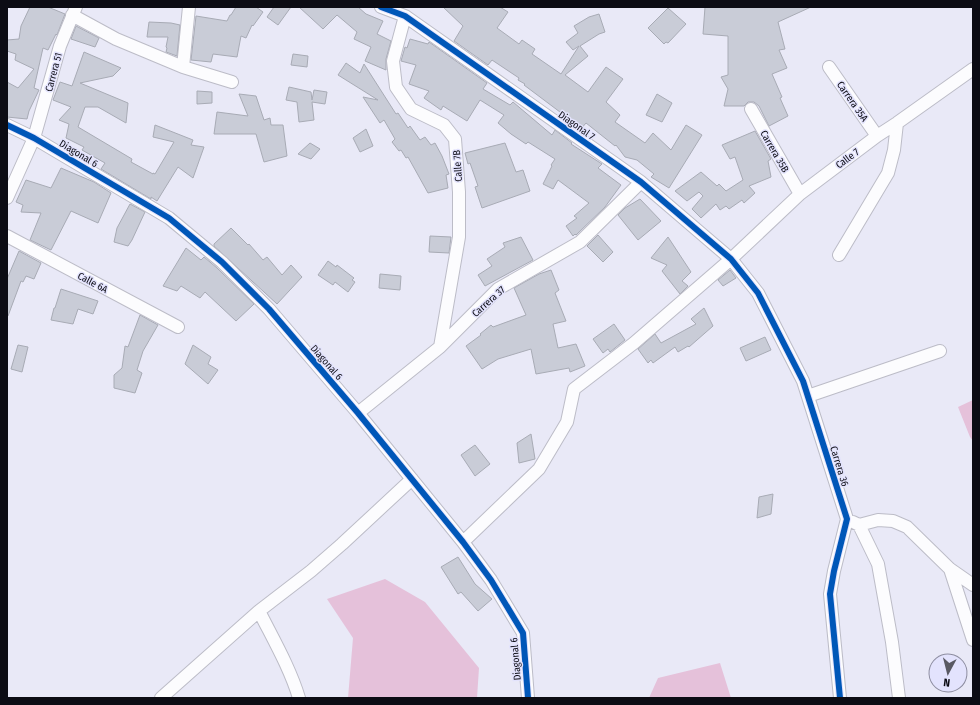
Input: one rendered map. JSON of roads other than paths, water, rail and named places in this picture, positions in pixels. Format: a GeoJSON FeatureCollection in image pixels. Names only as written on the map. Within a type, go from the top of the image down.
{"type":"FeatureCollection","features":[{"type":"Feature","properties":{"kind":"street"},"geometry":{"type":"LineString","coordinates":[[183,67],[189,7]]}},
{"type":"Feature","properties":{"kind":"street"},"geometry":{"type":"LineString","coordinates":[[382,7],[404,16]]}},
{"type":"Feature","properties":{"kind":"street"},"geometry":{"type":"LineString","coordinates":[[74,11],[116,39],[183,67],[232,82]]}},
{"type":"Feature","properties":{"kind":"street","name":"Carrera 51"},"geometry":{"type":"LineString","coordinates":[[34,138],[60,46],[74,11]]}},
{"type":"Feature","properties":{"kind":"street","name":"Diagonal 7"},"geometry":{"type":"LineString","coordinates":[[404,16],[641,182],[731,259]]}},
{"type":"Feature","properties":{"kind":"street","name":"Calle 7B"},"geometry":{"type":"LineString","coordinates":[[404,16],[393,61],[396,87],[411,109],[444,125],[455,139],[459,192],[458,237],[440,347]]}},
{"type":"Feature","properties":{"kind":"street","name":"Carrera 35A"},"geometry":{"type":"LineString","coordinates":[[829,67],[877,136]]}},
{"type":"Feature","properties":{"kind":"street","name":"Calle 7"},"geometry":{"type":"LineString","coordinates":[[463,542],[539,469],[567,422],[574,389],[634,343],[731,259],[800,194],[877,136],[897,124],[973,69]]}},
{"type":"Feature","properties":{"kind":"street","name":"Carrera 35B"},"geometry":{"type":"LineString","coordinates":[[751,109],[800,194]]}},
{"type":"Feature","properties":{"kind":"street"},"geometry":{"type":"LineString","coordinates":[[839,254],[888,173],[894,150],[897,124]]}},
{"type":"Feature","properties":{"kind":"street","name":"Diagonal 6"},"geometry":{"type":"LineString","coordinates":[[7,125],[34,138],[169,218],[222,262],[269,309],[358,413],[492,580],[523,633],[528,698]]}},
{"type":"Feature","properties":{"kind":"street"},"geometry":{"type":"LineString","coordinates":[[7,198],[34,138]]}},
{"type":"Feature","properties":{"kind":"street","name":"Carrera 37"},"geometry":{"type":"LineString","coordinates":[[358,413],[440,347],[498,289],[580,242],[641,182]]}},
{"type":"Feature","properties":{"kind":"street","name":"Calle 6A"},"geometry":{"type":"LineString","coordinates":[[7,236],[178,327]]}},
{"type":"Feature","properties":{"kind":"street","name":"Carrera 36"},"geometry":{"type":"LineString","coordinates":[[731,259],[758,293],[804,382],[847,520]]}},
{"type":"Feature","properties":{"kind":"street"},"geometry":{"type":"LineString","coordinates":[[808,396],[940,351]]}},
{"type":"Feature","properties":{"kind":"street"},"geometry":{"type":"LineString","coordinates":[[161,698],[260,611],[332,553],[412,479]]}},
{"type":"Feature","properties":{"kind":"street"},"geometry":{"type":"LineString","coordinates":[[840,698],[830,594],[834,571],[847,520],[859,525],[878,520],[893,521],[908,527],[950,569],[973,586]]}},
{"type":"Feature","properties":{"kind":"street"},"geometry":{"type":"LineString","coordinates":[[859,525],[878,564],[892,642],[899,698]]}},
{"type":"Feature","properties":{"kind":"street"},"geometry":{"type":"LineString","coordinates":[[950,569],[973,640]]}},
{"type":"Feature","properties":{"kind":"street"},"geometry":{"type":"LineString","coordinates":[[260,611],[295,686],[299,698]]}}]}
